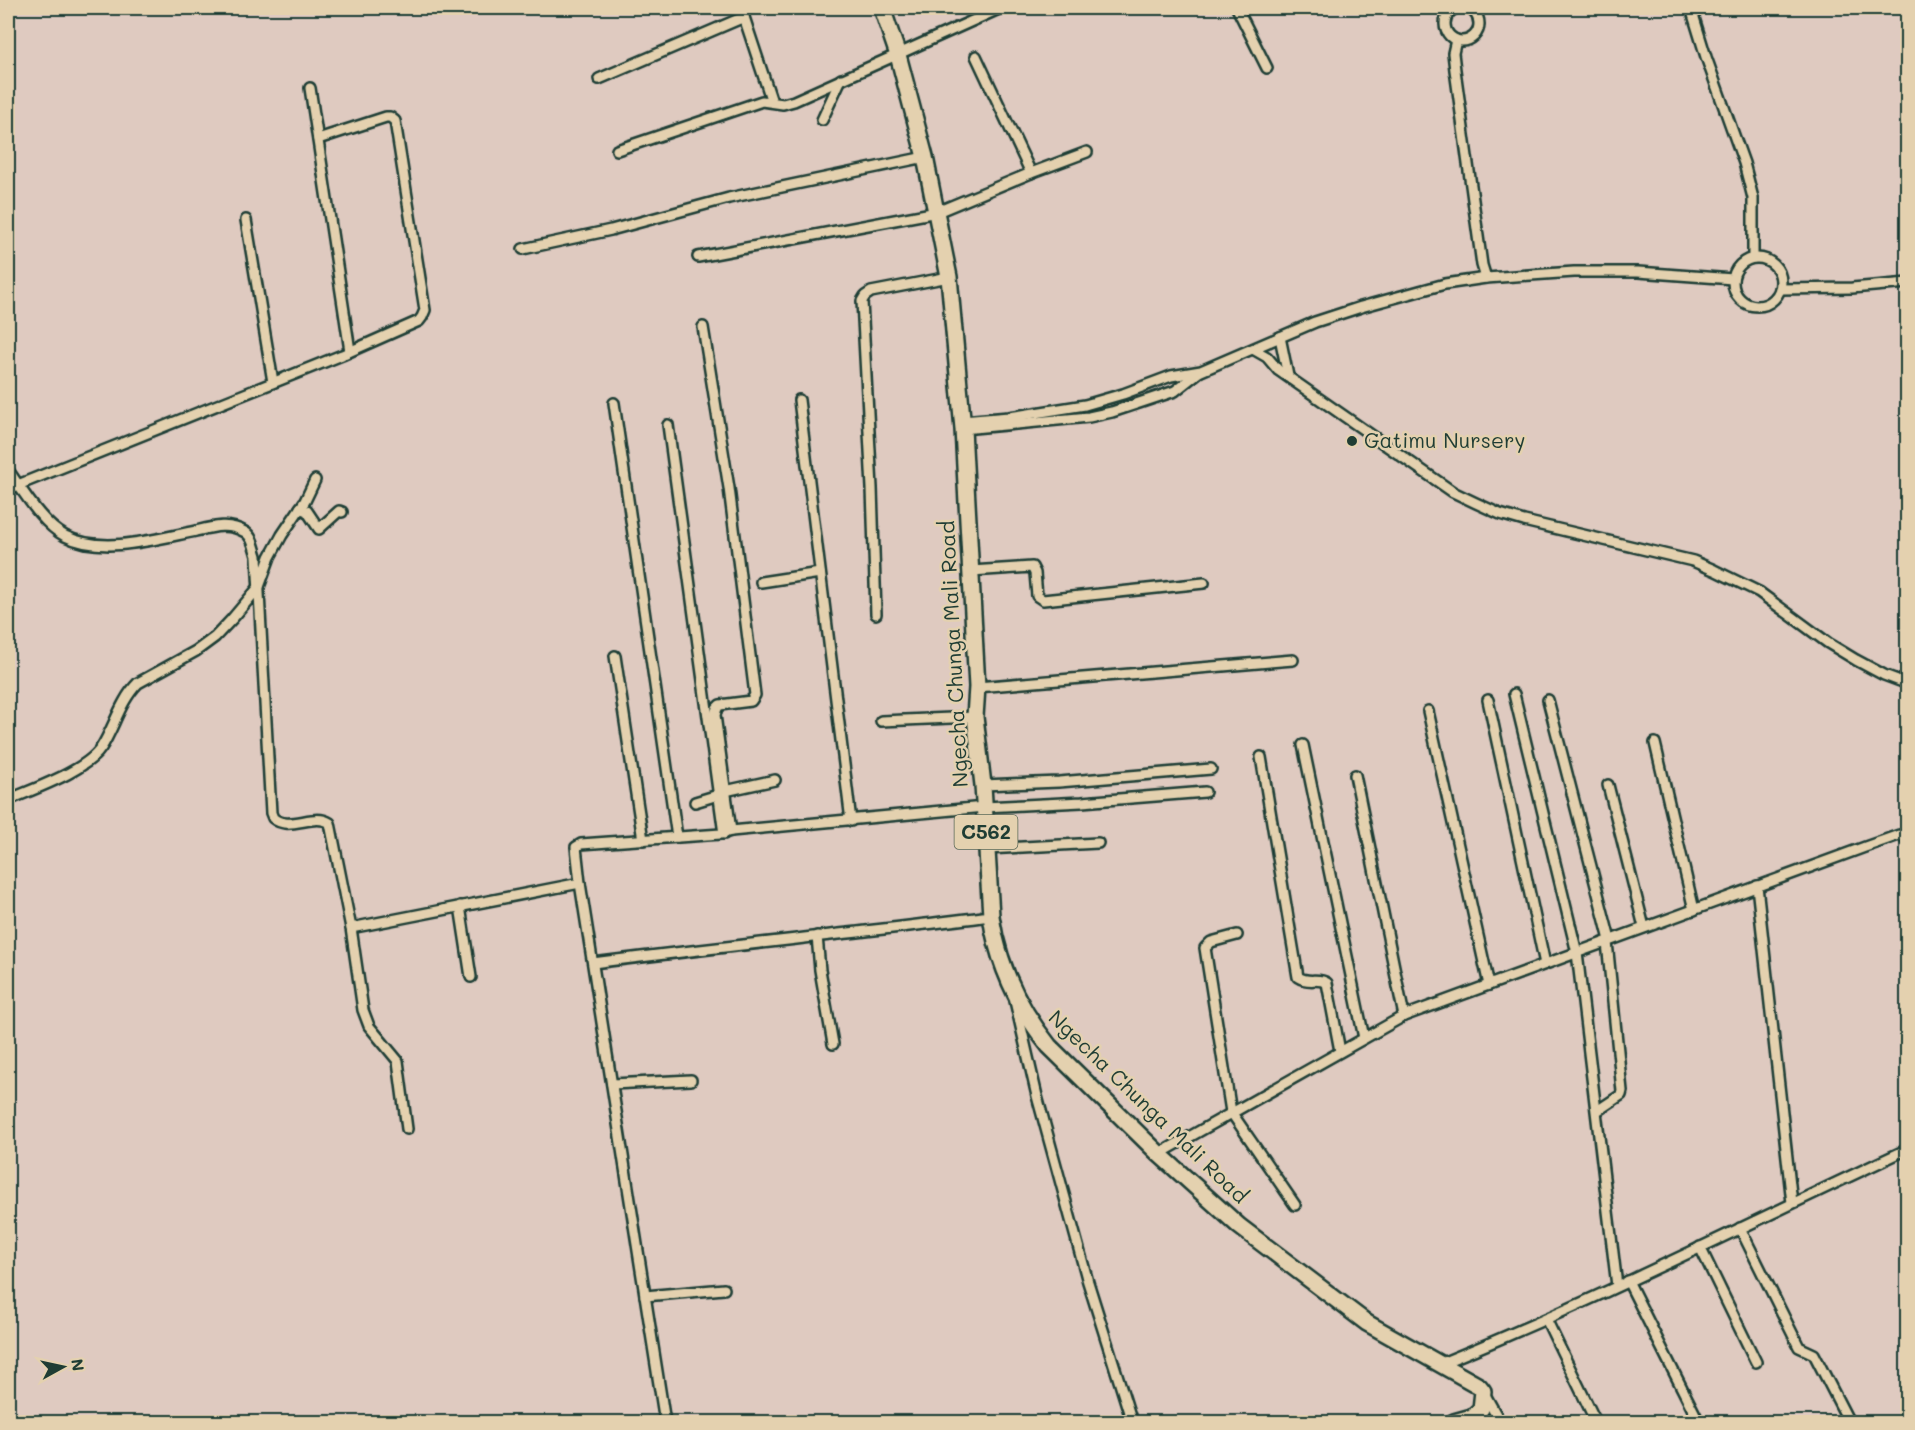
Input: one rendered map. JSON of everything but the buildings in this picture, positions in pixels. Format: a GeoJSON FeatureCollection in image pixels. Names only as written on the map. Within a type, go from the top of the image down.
{"type":"FeatureCollection","features":[{"type":"Feature","properties":{"kind":"main road","name":"Ngecha Chunga Mali Road"},"geometry":{"type":"LineString","coordinates":[[882,8],[898,54],[925,157],[949,277],[962,425],[977,687],[975,717],[983,785],[990,916],[1003,968],[1012,990],[1034,1028],[1049,1046],[1159,1154],[1239,1226],[1367,1323],[1442,1364],[1479,1386],[1483,1391]]}},
{"type":"Feature","properties":{"kind":"main road"},"geometry":{"type":"LineString","coordinates":[[1454,1422],[1478,1413],[1483,1404],[1483,1391]]}},
{"type":"Feature","properties":{"kind":"street"},"geometry":{"type":"LineString","coordinates":[[617,150],[762,101],[783,104],[794,101],[1001,8]]}},
{"type":"Feature","properties":{"kind":"street"},"geometry":{"type":"LineString","coordinates":[[1237,8],[1267,68]]}},
{"type":"Feature","properties":{"kind":"street"},"geometry":{"type":"LineString","coordinates":[[1691,8],[1744,163],[1753,198],[1754,258]]}},
{"type":"Feature","properties":{"kind":"street"},"geometry":{"type":"LineString","coordinates":[[599,80],[743,12],[772,102]]}},
{"type":"Feature","properties":{"kind":"street"},"geometry":{"type":"LineString","coordinates":[[1456,40],[1453,53],[1455,70],[1482,265],[1486,278]]}},
{"type":"Feature","properties":{"kind":"street"},"geometry":{"type":"LineString","coordinates":[[976,56],[1031,173]]}},
{"type":"Feature","properties":{"kind":"street"},"geometry":{"type":"LineString","coordinates":[[822,120],[840,80]]}},
{"type":"Feature","properties":{"kind":"street"},"geometry":{"type":"LineString","coordinates":[[310,88],[350,351]]}},
{"type":"Feature","properties":{"kind":"street"},"geometry":{"type":"LineString","coordinates":[[8,489],[419,321],[425,310],[395,121],[386,117],[318,139]]}},
{"type":"Feature","properties":{"kind":"street"},"geometry":{"type":"LineString","coordinates":[[698,257],[937,212],[1087,152]]}},
{"type":"Feature","properties":{"kind":"street"},"geometry":{"type":"LineString","coordinates":[[523,249],[611,230],[729,198],[925,157]]}},
{"type":"Feature","properties":{"kind":"street"},"geometry":{"type":"LineString","coordinates":[[246,220],[273,382]]}},
{"type":"Feature","properties":{"kind":"street"},"geometry":{"type":"LineString","coordinates":[[1754,258],[1769,261],[1775,266],[1781,280],[1777,296],[1772,302],[1756,307],[1741,301],[1736,295],[1733,279],[1740,265],[1754,258]]}},
{"type":"Feature","properties":{"kind":"street"},"geometry":{"type":"LineString","coordinates":[[962,425],[1085,405],[1123,394],[1171,376],[1201,371],[1315,322],[1445,284],[1486,278],[1574,272],[1638,272],[1733,279]]}},
{"type":"Feature","properties":{"kind":"street"},"geometry":{"type":"LineString","coordinates":[[876,614],[862,301],[871,292],[949,277]]}},
{"type":"Feature","properties":{"kind":"street"},"geometry":{"type":"LineString","coordinates":[[1780,288],[1852,288],[1908,283]]}},
{"type":"Feature","properties":{"kind":"street"},"geometry":{"type":"LineString","coordinates":[[703,327],[729,488],[754,695],[751,701],[720,705],[717,708],[715,724],[721,793]]}},
{"type":"Feature","properties":{"kind":"street"},"geometry":{"type":"LineString","coordinates":[[1280,337],[1288,376]]}},
{"type":"Feature","properties":{"kind":"street"},"geometry":{"type":"LineString","coordinates":[[1252,349],[1267,357],[1278,370],[1453,492],[1476,504],[1524,521],[1694,561],[1759,592],[1828,643],[1884,675],[1908,684]]}},
{"type":"Feature","properties":{"kind":"street"},"geometry":{"type":"LineString","coordinates":[[962,425],[1089,417],[1112,412],[1175,391],[1201,371]]}},
{"type":"Feature","properties":{"kind":"street"},"geometry":{"type":"LineString","coordinates":[[799,400],[850,821]]}},
{"type":"Feature","properties":{"kind":"street"},"geometry":{"type":"LineString","coordinates":[[614,403],[677,837]]}},
{"type":"Feature","properties":{"kind":"street"},"geometry":{"type":"LineString","coordinates":[[668,424],[727,832]]}},
{"type":"Feature","properties":{"kind":"street"},"geometry":{"type":"LineString","coordinates":[[8,470],[53,528],[64,536],[88,543],[121,545],[218,526],[237,529],[252,539],[257,556],[271,813],[273,818],[280,823],[322,820],[330,823],[351,928],[363,1010],[369,1026],[398,1061],[407,1130]]}},
{"type":"Feature","properties":{"kind":"street"},"geometry":{"type":"LineString","coordinates":[[8,800],[72,771],[90,760],[103,744],[131,690],[138,683],[196,651],[215,637],[259,586],[270,557],[305,501],[315,480]]}},
{"type":"Feature","properties":{"kind":"street"},"geometry":{"type":"LineString","coordinates":[[300,508],[307,511],[319,529],[339,511],[342,512]]}},
{"type":"Feature","properties":{"kind":"street"},"geometry":{"type":"LineString","coordinates":[[971,571],[1032,567],[1035,573],[1037,596],[1043,600],[1204,583]]}},
{"type":"Feature","properties":{"kind":"street"},"geometry":{"type":"LineString","coordinates":[[761,582],[820,573]]}},
{"type":"Feature","properties":{"kind":"street"},"geometry":{"type":"LineString","coordinates":[[615,656],[643,840]]}},
{"type":"Feature","properties":{"kind":"street"},"geometry":{"type":"LineString","coordinates":[[977,687],[1293,660]]}},
{"type":"Feature","properties":{"kind":"street"},"geometry":{"type":"LineString","coordinates":[[1514,694],[1577,952],[1617,1286]]}},
{"type":"Feature","properties":{"kind":"street"},"geometry":{"type":"LineString","coordinates":[[1488,700],[1545,964]]}},
{"type":"Feature","properties":{"kind":"street"},"geometry":{"type":"LineString","coordinates":[[1548,700],[1609,941],[1622,1091],[1620,1095],[1597,1111]]}},
{"type":"Feature","properties":{"kind":"street"},"geometry":{"type":"LineString","coordinates":[[1428,711],[1489,985]]}},
{"type":"Feature","properties":{"kind":"street"},"geometry":{"type":"LineString","coordinates":[[881,721],[975,717]]}},
{"type":"Feature","properties":{"kind":"street"},"geometry":{"type":"LineString","coordinates":[[1655,743],[1694,910]]}},
{"type":"Feature","properties":{"kind":"street"},"geometry":{"type":"LineString","coordinates":[[1303,745],[1364,1038]]}},
{"type":"Feature","properties":{"kind":"street"},"geometry":{"type":"LineString","coordinates":[[1261,757],[1298,977],[1305,981],[1320,979],[1327,983],[1340,1052]]}},
{"type":"Feature","properties":{"kind":"street"},"geometry":{"type":"LineString","coordinates":[[983,785],[1059,782],[1211,769]]}},
{"type":"Feature","properties":{"kind":"street"},"geometry":{"type":"LineString","coordinates":[[1355,775],[1404,1016]]}},
{"type":"Feature","properties":{"kind":"street"},"geometry":{"type":"LineString","coordinates":[[695,802],[775,780]]}},
{"type":"Feature","properties":{"kind":"street"},"geometry":{"type":"LineString","coordinates":[[1608,785],[1644,927]]}},
{"type":"Feature","properties":{"kind":"street"},"geometry":{"type":"LineString","coordinates":[[665,1422],[575,850],[579,845],[984,807],[1205,792]]}},
{"type":"Feature","properties":{"kind":"street"},"geometry":{"type":"LineString","coordinates":[[1159,1154],[1404,1016],[1892,837],[1899,835],[1904,837],[1908,843]]}},
{"type":"Feature","properties":{"kind":"street"},"geometry":{"type":"LineString","coordinates":[[987,849],[1098,843]]}},
{"type":"Feature","properties":{"kind":"street"},"geometry":{"type":"LineString","coordinates":[[351,928],[580,883]]}},
{"type":"Feature","properties":{"kind":"street"},"geometry":{"type":"LineString","coordinates":[[1756,886],[1792,1203]]}},
{"type":"Feature","properties":{"kind":"street"},"geometry":{"type":"LineString","coordinates":[[460,906],[471,977]]}},
{"type":"Feature","properties":{"kind":"street"},"geometry":{"type":"LineString","coordinates":[[593,963],[727,945],[990,916]]}},
{"type":"Feature","properties":{"kind":"street"},"geometry":{"type":"LineString","coordinates":[[1237,935],[1211,942],[1205,948],[1231,1112],[1295,1205]]}},
{"type":"Feature","properties":{"kind":"street"},"geometry":{"type":"LineString","coordinates":[[818,936],[820,970],[833,1044]]}},
{"type":"Feature","properties":{"kind":"street"},"geometry":{"type":"LineString","coordinates":[[1012,990],[1037,1095],[1088,1282],[1131,1421],[1116,1422]]}},
{"type":"Feature","properties":{"kind":"street"},"geometry":{"type":"LineString","coordinates":[[612,1084],[691,1080]]}},
{"type":"Feature","properties":{"kind":"street"},"geometry":{"type":"LineString","coordinates":[[1442,1364],[1546,1319],[1908,1149]]}},
{"type":"Feature","properties":{"kind":"street"},"geometry":{"type":"LineString","coordinates":[[1740,1228],[1799,1347],[1814,1354],[1849,1422]]}},
{"type":"Feature","properties":{"kind":"street"},"geometry":{"type":"LineString","coordinates":[[1700,1247],[1756,1362]]}},
{"type":"Feature","properties":{"kind":"street"},"geometry":{"type":"LineString","coordinates":[[1628,1281],[1699,1422]]}},
{"type":"Feature","properties":{"kind":"street"},"geometry":{"type":"LineString","coordinates":[[645,1296],[724,1289]]}},
{"type":"Feature","properties":{"kind":"street"},"geometry":{"type":"LineString","coordinates":[[1546,1319],[1596,1422]]}},
{"type":"Feature","properties":{"kind":"street"},"geometry":{"type":"LineString","coordinates":[[1483,1391],[1500,1422]]}},
{"type":"Feature","properties":{"kind":"place","name":"Gatimu Nursery"},"geometry":{"type":"Point","coordinates":[1352,441]}}]}
